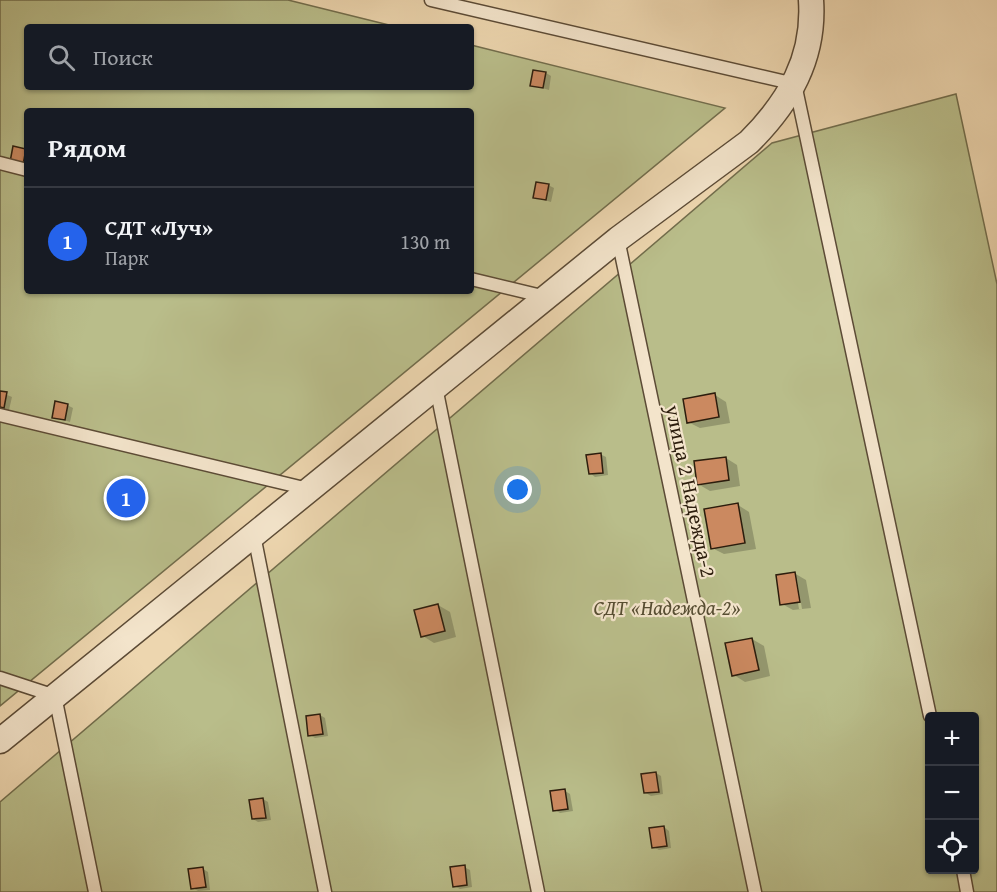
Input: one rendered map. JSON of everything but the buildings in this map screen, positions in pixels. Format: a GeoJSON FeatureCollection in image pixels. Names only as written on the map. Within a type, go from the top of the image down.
{"type":"FeatureCollection","features":[{"type":"Feature","properties":{"kind":"street"},"geometry":{"type":"LineString","coordinates":[[0,741],[618,239],[749,142],[768,123],[795,84],[809,45],[813,17],[812,0]]}},
{"type":"Feature","properties":{"kind":"lane"},"geometry":{"type":"LineString","coordinates":[[431,0],[795,84],[929,712]]}},
{"type":"Feature","properties":{"kind":"lane"},"geometry":{"type":"LineString","coordinates":[[0,164],[24,169]]}},
{"type":"Feature","properties":{"kind":"lane","name":"улица 2 Надежда-2"},"geometry":{"type":"LineString","coordinates":[[618,239],[755,892]]}},
{"type":"Feature","properties":{"kind":"lane"},"geometry":{"type":"LineString","coordinates":[[474,280],[547,297]]}},
{"type":"Feature","properties":{"kind":"lane"},"geometry":{"type":"LineString","coordinates":[[436,387],[538,892]]}},
{"type":"Feature","properties":{"kind":"lane"},"geometry":{"type":"LineString","coordinates":[[0,415],[309,490]]}},
{"type":"Feature","properties":{"kind":"lane"},"geometry":{"type":"LineString","coordinates":[[254,535],[325,892]]}},
{"type":"Feature","properties":{"kind":"lane"},"geometry":{"type":"LineString","coordinates":[[0,678],[55,696],[95,892]]}},
{"type":"Feature","properties":{"kind":"lane"},"geometry":{"type":"LineString","coordinates":[[964,874],[967,892]]}},
{"type":"Feature","properties":{"kind":"green space"},"geometry":{"type":"Polygon","coordinates":[[[0,0],[288,0],[385,24],[24,24],[24,90],[474,90],[474,46],[725,108],[0,706],[0,0]]]}},
{"type":"Feature","properties":{"kind":"green space","name":"СДТ «Надежда-2»"},"geometry":{"type":"Polygon","coordinates":[[[956,94],[997,284],[997,892],[0,892],[0,802],[772,143],[956,94]]]}},
{"type":"Feature","properties":{"kind":"place","name":"СДТ «Луч»"},"geometry":{"type":"Point","coordinates":[126,498]}}]}
